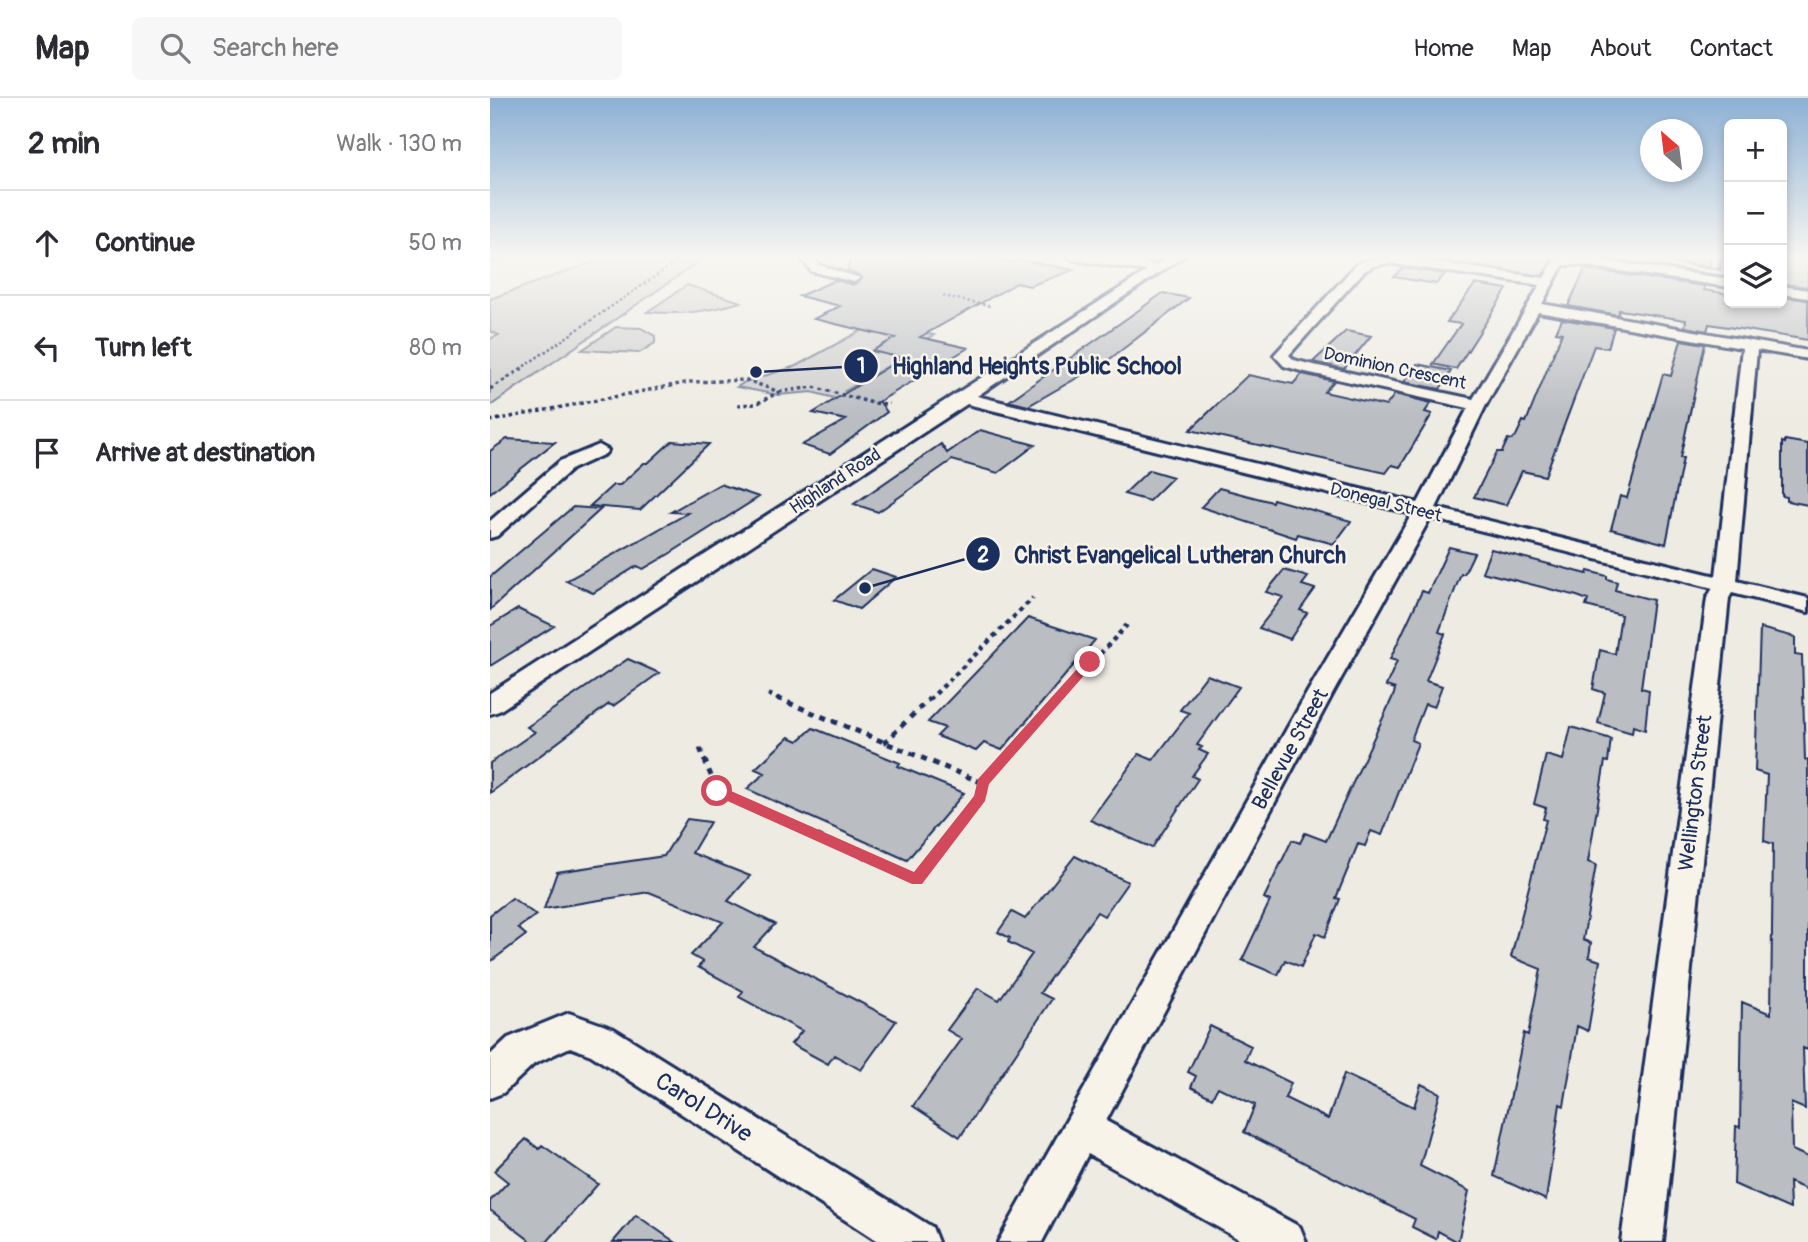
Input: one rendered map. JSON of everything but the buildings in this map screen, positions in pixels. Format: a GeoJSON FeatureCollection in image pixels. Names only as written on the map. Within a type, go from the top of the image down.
{"type":"FeatureCollection","features":[{"type":"Feature","properties":{"kind":"street","name":"Highland Road"},"geometry":{"type":"LineString","coordinates":[[490,705],[1097,309]]}},
{"type":"Feature","properties":{"kind":"street","name":"Dominion Crescent"},"geometry":{"type":"LineString","coordinates":[[1322,309],[1281,355],[1289,363],[1478,405]]}},
{"type":"Feature","properties":{"kind":"street","name":"Bellevue Street"},"geometry":{"type":"LineString","coordinates":[[1019,1242],[1083,1130],[1320,693],[1424,512],[1478,405],[1532,309]]}},
{"type":"Feature","properties":{"kind":"street"},"geometry":{"type":"LineString","coordinates":[[1547,309],[1808,355]]}},
{"type":"Feature","properties":{"kind":"street","name":"Wellington Street"},"geometry":{"type":"LineString","coordinates":[[1642,1242],[1718,598],[1726,585],[1749,345]]}},
{"type":"Feature","properties":{"kind":"street","name":"Donegal Street"},"geometry":{"type":"LineString","coordinates":[[964,398],[1808,605]]}},
{"type":"Feature","properties":{"kind":"street"},"geometry":{"type":"LineString","coordinates":[[490,532],[566,465],[599,450]]}},
{"type":"Feature","properties":{"kind":"street","name":"Carol Drive"},"geometry":{"type":"LineString","coordinates":[[490,1080],[521,1051],[569,1030],[601,1041],[917,1242]]}},
{"type":"Feature","properties":{"kind":"street"},"geometry":{"type":"LineString","coordinates":[[1083,1130],[1285,1242]]}},
{"type":"Feature","properties":{"kind":"path"},"geometry":{"type":"LineString","coordinates":[[490,389],[610,309]]}},
{"type":"Feature","properties":{"kind":"path"},"geometry":{"type":"LineString","coordinates":[[490,421],[690,382],[747,380],[779,392]]}},
{"type":"Feature","properties":{"kind":"path"},"geometry":{"type":"LineString","coordinates":[[736,405],[756,404],[779,392],[813,387],[873,403],[890,404]]}},
{"type":"Feature","properties":{"kind":"path"},"geometry":{"type":"LineString","coordinates":[[884,743],[1033,597]]}},
{"type":"Feature","properties":{"kind":"path"},"geometry":{"type":"LineString","coordinates":[[700,748],[717,791],[917,880],[981,797],[983,783],[1090,662],[1127,625]]}},
{"type":"Feature","properties":{"kind":"path"},"geometry":{"type":"LineString","coordinates":[[768,694],[983,783]]}},
{"type":"Feature","properties":{"kind":"shaded area"},"geometry":{"type":"Polygon","coordinates":[[[490,309],[630,309],[490,406],[490,339],[499,335],[490,331],[490,309]]]}},
{"type":"Feature","properties":{"kind":"shaded area"},"geometry":{"type":"Polygon","coordinates":[[[651,309],[709,309],[672,313],[647,312],[651,309]]]}},
{"type":"Feature","properties":{"kind":"shaded area"},"geometry":{"type":"Polygon","coordinates":[[[891,324],[934,335],[923,341],[900,336],[873,350],[902,358],[845,391],[877,400],[867,407],[812,392],[778,395],[737,387],[796,366],[862,330],[874,333],[891,324]]]}},
{"type":"Feature","properties":{"kind":"shaded area"},"geometry":{"type":"Polygon","coordinates":[[[616,327],[641,328],[655,336],[655,343],[639,353],[582,350],[616,327]]]}},
{"type":"Feature","properties":{"kind":"place","name":"Highland Heights Public School"},"geometry":{"type":"Point","coordinates":[756,372]}},
{"type":"Feature","properties":{"kind":"place","name":"Christ Evangelical Lutheran Church"},"geometry":{"type":"Point","coordinates":[865,588]}},
{"type":"Feature","properties":{"kind":"route"},"geometry":{"type":"LineString","coordinates":[[717,791],[917,880],[981,797],[983,783],[1090,662]]}}]}
